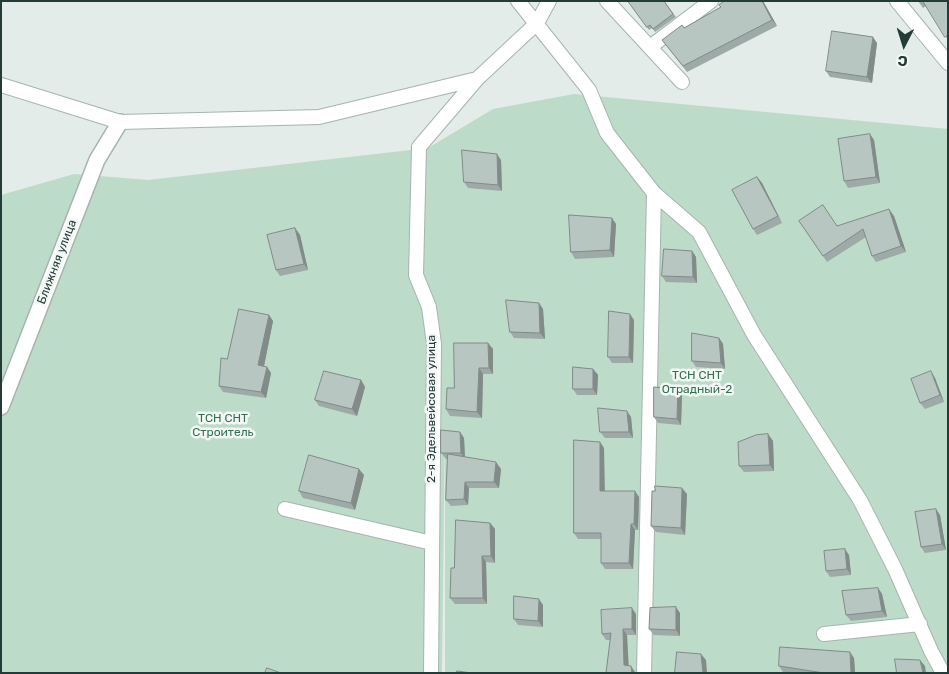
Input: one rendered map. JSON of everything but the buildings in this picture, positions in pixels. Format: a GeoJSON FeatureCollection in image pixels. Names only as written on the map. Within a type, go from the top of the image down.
{"type":"FeatureCollection","features":[{"type":"Feature","properties":{"kind":"street","name":"Ближняя улица"},"geometry":{"type":"LineString","coordinates":[[1,407],[97,160],[120,122]]}},
{"type":"Feature","properties":{"kind":"lane"},"geometry":{"type":"LineString","coordinates":[[518,1],[589,90],[607,133],[654,193],[700,232],[754,335],[860,500],[895,569],[931,651],[944,673]]}},
{"type":"Feature","properties":{"kind":"lane","name":"2-я Эдельвейсовая улица"},"geometry":{"type":"LineString","coordinates":[[431,673],[434,344],[429,307],[416,275],[419,147],[477,79],[537,23],[549,1]]}},
{"type":"Feature","properties":{"kind":"lane"},"geometry":{"type":"LineString","coordinates":[[607,1],[682,82]]}},
{"type":"Feature","properties":{"kind":"lane"},"geometry":{"type":"LineString","coordinates":[[650,47],[711,1]]}},
{"type":"Feature","properties":{"kind":"lane"},"geometry":{"type":"LineString","coordinates":[[897,1],[948,63]]}},
{"type":"Feature","properties":{"kind":"lane"},"geometry":{"type":"LineString","coordinates":[[1,85],[120,122],[319,117],[477,79]]}},
{"type":"Feature","properties":{"kind":"lane"},"geometry":{"type":"LineString","coordinates":[[644,673],[654,193]]}},
{"type":"Feature","properties":{"kind":"lane"},"geometry":{"type":"LineString","coordinates":[[285,509],[432,543]]}},
{"type":"Feature","properties":{"kind":"lane"},"geometry":{"type":"LineString","coordinates":[[824,634],[920,624]]}},
{"type":"Feature","properties":{"kind":"green space"},"geometry":{"type":"Polygon","coordinates":[[[574,94],[948,129],[948,673],[445,673],[445,427],[442,673],[1,673],[1,195],[74,174],[148,180],[428,148],[493,109],[574,94]]]}},
{"type":"Feature","properties":{"kind":"park label","name":"ТСН СНТ Отрадный-2"},"geometry":{"type":"Point","coordinates":[697,383]}},
{"type":"Feature","properties":{"kind":"park label","name":"ТСН СНТ Строитель"},"geometry":{"type":"Point","coordinates":[223,426]}}]}
